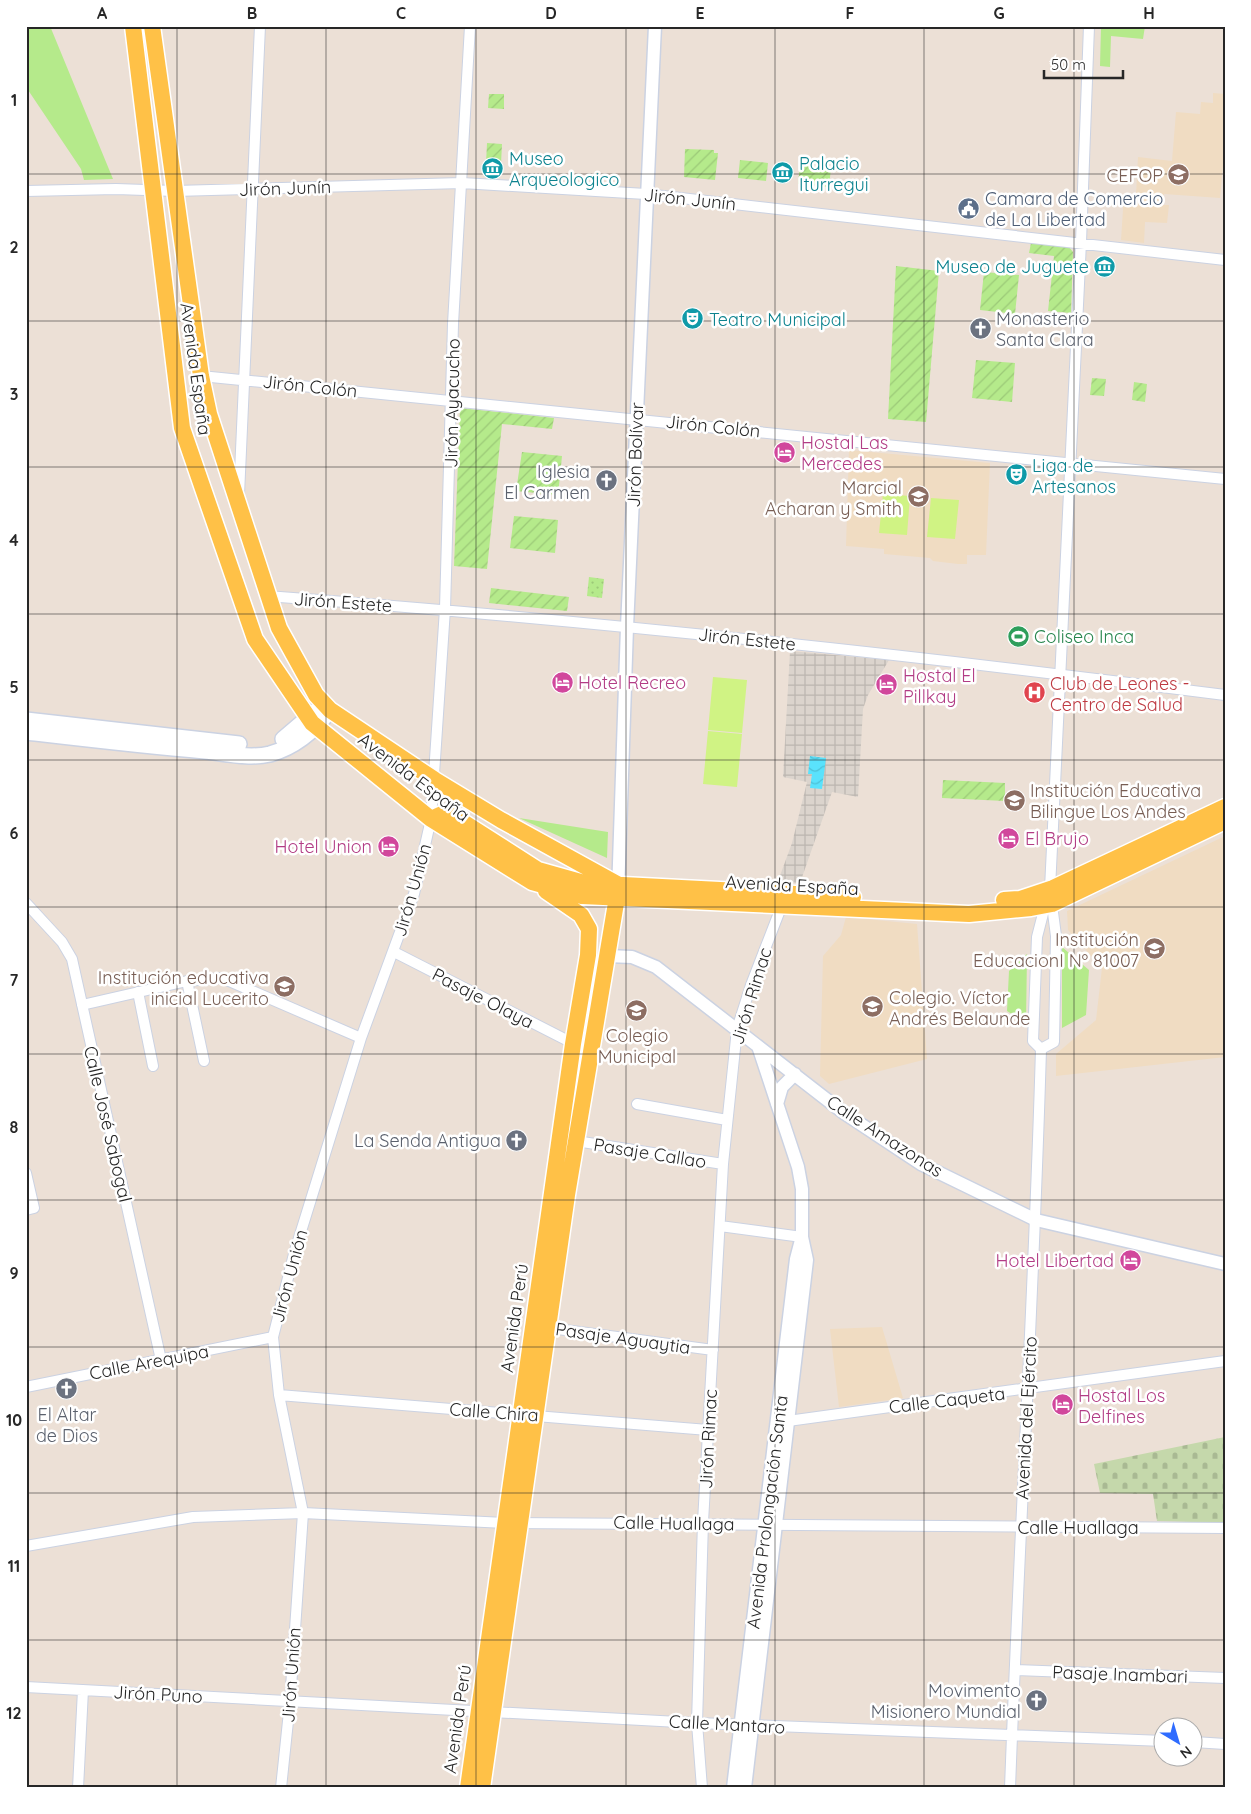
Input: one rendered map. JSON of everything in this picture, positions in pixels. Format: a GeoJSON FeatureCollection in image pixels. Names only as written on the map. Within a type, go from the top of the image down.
{"type":"FeatureCollection","features":[{"type":"Feature","properties":{"kind":"main road","name":"Avenida España"},"geometry":{"type":"LineString","coordinates":[[133,26],[182,428],[255,638],[313,723],[431,819],[532,882],[582,896],[618,891],[964,904],[1020,899],[1049,900],[1225,807]]}},
{"type":"Feature","properties":{"kind":"main road","name":"Avenida España"},"geometry":{"type":"LineString","coordinates":[[152,26],[201,376],[209,414],[279,628],[327,707],[435,780],[618,891],[782,905],[969,914],[1049,900],[1222,824]]}},
{"type":"Feature","properties":{"kind":"main road"},"geometry":{"type":"LineString","coordinates":[[255,638],[265,642],[275,637],[279,628]]}},
{"type":"Feature","properties":{"kind":"main road"},"geometry":{"type":"LineString","coordinates":[[26,732],[251,755],[270,754],[285,749],[327,707]]}},
{"type":"Feature","properties":{"kind":"main road"},"geometry":{"type":"LineString","coordinates":[[26,720],[250,746],[265,746],[278,742],[313,723]]}},
{"type":"Feature","properties":{"kind":"main road"},"geometry":{"type":"LineString","coordinates":[[431,819],[442,814],[452,815],[538,870],[618,891]]}},
{"type":"Feature","properties":{"kind":"main road","name":"Avenida Perú"},"geometry":{"type":"LineString","coordinates":[[468,1788],[485,1712],[528,1415],[559,1194],[573,1044],[588,955],[589,929],[581,915],[532,882]]}},
{"type":"Feature","properties":{"kind":"main road","name":"Avenida Perú"},"geometry":{"type":"LineString","coordinates":[[559,1194],[576,1141],[618,891]]}},
{"type":"Feature","properties":{"kind":"main road","name":"Avenida Perú"},"geometry":{"type":"LineString","coordinates":[[482,1788],[485,1712]]}},
{"type":"Feature","properties":{"kind":"street"},"geometry":{"type":"LineString","coordinates":[[239,510],[260,26]]}},
{"type":"Feature","properties":{"kind":"street","name":"Jirón Ayacucho"},"geometry":{"type":"LineString","coordinates":[[435,780],[445,609],[457,251],[470,26]]}},
{"type":"Feature","properties":{"kind":"street","name":"Jirón Bolívar"},"geometry":{"type":"LineString","coordinates":[[618,891],[627,627],[655,26]]}},
{"type":"Feature","properties":{"kind":"street"},"geometry":{"type":"LineString","coordinates":[[1041,1049],[1054,1042],[1056,936],[1049,900],[1081,242],[1089,26]]}},
{"type":"Feature","properties":{"kind":"street","name":"Jirón Junín"},"geometry":{"type":"LineString","coordinates":[[26,191],[152,189],[175,191],[462,183],[646,194],[1081,242],[1225,260]]}},
{"type":"Feature","properties":{"kind":"street","name":"Jirón Colón"},"geometry":{"type":"LineString","coordinates":[[201,376],[637,418],[1225,479]]}},
{"type":"Feature","properties":{"kind":"street","name":"Jirón Estete"},"geometry":{"type":"LineString","coordinates":[[267,596],[445,609],[830,647],[1225,695]]}},
{"type":"Feature","properties":{"kind":"street","name":"Jirón Unión"},"geometry":{"type":"LineString","coordinates":[[281,1788],[290,1702],[302,1513],[279,1395],[273,1337],[294,1254],[361,1038],[414,894],[431,819],[435,780]]}},
{"type":"Feature","properties":{"kind":"street","name":"Avenida del Ejército"},"geometry":{"type":"LineString","coordinates":[[1010,1788],[1020,1526],[1036,1220],[1041,1049],[1032,1041],[1037,937],[1049,900]]}},
{"type":"Feature","properties":{"kind":"street","name":"Calle José Sabogal"},"geometry":{"type":"LineString","coordinates":[[26,903],[62,942],[72,959],[161,1360]]}},
{"type":"Feature","properties":{"kind":"street","name":"Jirón Rimac"},"geometry":{"type":"LineString","coordinates":[[702,1788],[697,1723],[703,1522],[723,1164],[722,1119],[737,1029],[751,985],[782,905]]}},
{"type":"Feature","properties":{"kind":"street","name":"Pasaje Olaya"},"geometry":{"type":"LineString","coordinates":[[394,952],[590,1052]]}},
{"type":"Feature","properties":{"kind":"street","name":"Calle Amazonas"},"geometry":{"type":"LineString","coordinates":[[607,956],[632,957],[656,967],[844,1113],[921,1164],[1036,1220],[1225,1264]]}},
{"type":"Feature","properties":{"kind":"street"},"geometry":{"type":"LineString","coordinates":[[82,1005],[187,981],[222,978],[361,1038]]}},
{"type":"Feature","properties":{"kind":"street"},"geometry":{"type":"LineString","coordinates":[[187,981],[204,1061]]}},
{"type":"Feature","properties":{"kind":"street"},"geometry":{"type":"LineString","coordinates":[[138,992],[153,1066]]}},
{"type":"Feature","properties":{"kind":"street","name":"Avenida Prolongación Santa"},"geometry":{"type":"LineString","coordinates":[[758,1046],[798,1167],[802,1189],[802,1237],[807,1260],[788,1421],[770,1525]]}},
{"type":"Feature","properties":{"kind":"street"},"geometry":{"type":"LineString","coordinates":[[777,1104],[782,1086],[795,1074]]}},
{"type":"Feature","properties":{"kind":"street"},"geometry":{"type":"LineString","coordinates":[[637,1104],[722,1119]]}},
{"type":"Feature","properties":{"kind":"street","name":"Pasaje Callao"},"geometry":{"type":"LineString","coordinates":[[576,1141],[723,1164]]}},
{"type":"Feature","properties":{"kind":"street"},"geometry":{"type":"LineString","coordinates":[[26,1173],[30,1209]]}},
{"type":"Feature","properties":{"kind":"street"},"geometry":{"type":"LineString","coordinates":[[720,1226],[802,1237]]}},
{"type":"Feature","properties":{"kind":"street","name":"Avenida Prolongación Santa"},"geometry":{"type":"LineString","coordinates":[[740,1782],[770,1525],[796,1259],[802,1237]]}},
{"type":"Feature","properties":{"kind":"street","name":"Pasaje Aguaytia"},"geometry":{"type":"LineString","coordinates":[[540,1327],[713,1350]]}},
{"type":"Feature","properties":{"kind":"street","name":"Calle Arequipa"},"geometry":{"type":"LineString","coordinates":[[26,1387],[273,1337]]}},
{"type":"Feature","properties":{"kind":"street","name":"Calle Caqueta"},"geometry":{"type":"LineString","coordinates":[[788,1421],[1027,1390],[1225,1361]]}},
{"type":"Feature","properties":{"kind":"street","name":"Calle Chira"},"geometry":{"type":"LineString","coordinates":[[279,1395],[708,1430]]}},
{"type":"Feature","properties":{"kind":"street","name":"Calle Huallaga"},"geometry":{"type":"LineString","coordinates":[[26,1546],[193,1517],[302,1513],[512,1522],[703,1522],[770,1525],[1225,1528]]}},
{"type":"Feature","properties":{"kind":"street","name":"Pasaje Inambari"},"geometry":{"type":"LineString","coordinates":[[1015,1670],[1225,1678]]}},
{"type":"Feature","properties":{"kind":"street","name":"Jirón Puno"},"geometry":{"type":"LineString","coordinates":[[26,1686],[290,1702]]}},
{"type":"Feature","properties":{"kind":"street"},"geometry":{"type":"LineString","coordinates":[[78,1788],[83,1690]]}},
{"type":"Feature","properties":{"kind":"street","name":"Calle Mantaro"},"geometry":{"type":"LineString","coordinates":[[290,1702],[697,1723],[1154,1741]]}},
{"type":"Feature","properties":{"kind":"street"},"geometry":{"type":"LineString","coordinates":[[1204,1743],[1225,1744]]}},
{"type":"Feature","properties":{"kind":"shaded area","name":"CEFOP"},"geometry":{"type":"Polygon","coordinates":[[[1213,93],[1225,94],[1225,145],[1220,198],[1164,194],[1163,205],[1169,205],[1167,223],[1145,222],[1144,243],[1121,240],[1124,194],[1136,195],[1138,157],[1172,161],[1176,112],[1200,114],[1201,102],[1213,103],[1213,93]]]}},
{"type":"Feature","properties":{"kind":"shaded area","name":"Marcial Acharan y Smith"},"geometry":{"type":"Polygon","coordinates":[[[849,450],[990,463],[986,555],[967,555],[967,564],[958,564],[933,561],[930,558],[884,554],[884,549],[846,546],[849,450]]]}},
{"type":"Feature","properties":{"kind":"shaded area"},"geometry":{"type":"Polygon","coordinates":[[[790,651],[889,660],[868,695],[863,709],[858,797],[832,792],[800,883],[778,881],[792,843],[807,782],[783,777],[790,651]]]}},
{"type":"Feature","properties":{"kind":"shaded area","name":"Institución EducacionI Nº 81007"},"geometry":{"type":"Polygon","coordinates":[[[1223,837],[1225,839],[1225,1057],[1056,1076],[1056,1054],[1096,1020],[1102,968],[1068,930],[1067,911],[1223,837]]]}},
{"type":"Feature","properties":{"kind":"shaded area","name":"Colegio. Víctor Andrés Belaunde"},"geometry":{"type":"Polygon","coordinates":[[[846,917],[917,924],[927,1059],[829,1084],[820,1076],[823,956],[841,935],[846,917]]]}},
{"type":"Feature","properties":{"kind":"shaded area"},"geometry":{"type":"Polygon","coordinates":[[[882,1327],[903,1398],[839,1407],[830,1329],[882,1327]]]}},
{"type":"Feature","properties":{"kind":"green space"},"geometry":{"type":"Polygon","coordinates":[[[26,26],[50,26],[113,179],[84,180],[81,169],[26,87],[26,26]]]}},
{"type":"Feature","properties":{"kind":"green space"},"geometry":{"type":"Polygon","coordinates":[[[1101,26],[1145,26],[1143,39],[1111,36],[1110,67],[1100,66],[1101,26]]]}},
{"type":"Feature","properties":{"kind":"green space"},"geometry":{"type":"Polygon","coordinates":[[[489,94],[504,94],[504,109],[488,108],[489,94]]]}},
{"type":"Feature","properties":{"kind":"green space"},"geometry":{"type":"Polygon","coordinates":[[[487,143],[502,144],[501,164],[486,164],[487,143]]]}},
{"type":"Feature","properties":{"kind":"green space"},"geometry":{"type":"Polygon","coordinates":[[[685,149],[714,150],[714,153],[718,153],[715,180],[684,177],[685,149]]]}},
{"type":"Feature","properties":{"kind":"green space"},"geometry":{"type":"Polygon","coordinates":[[[740,160],[768,163],[766,181],[738,178],[740,160]]]}},
{"type":"Feature","properties":{"kind":"green space"},"geometry":{"type":"Polygon","coordinates":[[[800,165],[831,168],[829,187],[798,184],[800,165]]]}},
{"type":"Feature","properties":{"kind":"green space"},"geometry":{"type":"Polygon","coordinates":[[[1031,243],[1069,247],[1073,252],[1071,313],[1048,311],[1054,256],[1029,253],[1031,243]]]}},
{"type":"Feature","properties":{"kind":"green space"},"geometry":{"type":"Polygon","coordinates":[[[896,266],[939,271],[926,422],[888,419],[896,266]]]}},
{"type":"Feature","properties":{"kind":"green space"},"geometry":{"type":"Polygon","coordinates":[[[984,272],[1019,275],[1015,314],[980,310],[984,272]]]}},
{"type":"Feature","properties":{"kind":"green space"},"geometry":{"type":"Polygon","coordinates":[[[976,360],[1015,363],[1012,402],[972,398],[976,360]]]}},
{"type":"Feature","properties":{"kind":"green space"},"geometry":{"type":"Polygon","coordinates":[[[1092,378],[1106,379],[1104,396],[1090,395],[1092,378]]]}},
{"type":"Feature","properties":{"kind":"green space"},"geometry":{"type":"Polygon","coordinates":[[[1134,382],[1147,384],[1145,402],[1132,400],[1134,382]]]}},
{"type":"Feature","properties":{"kind":"green space"},"geometry":{"type":"Polygon","coordinates":[[[460,408],[554,418],[552,429],[502,424],[487,569],[454,566],[460,408]]]}},
{"type":"Feature","properties":{"kind":"green space"},"geometry":{"type":"Polygon","coordinates":[[[522,452],[562,456],[558,495],[516,491],[522,452]]]}},
{"type":"Feature","properties":{"kind":"green space"},"geometry":{"type":"Polygon","coordinates":[[[883,494],[910,496],[907,535],[879,533],[883,494]]]}},
{"type":"Feature","properties":{"kind":"green space"},"geometry":{"type":"Polygon","coordinates":[[[931,498],[959,500],[955,539],[927,537],[931,498]]]}},
{"type":"Feature","properties":{"kind":"green space"},"geometry":{"type":"Polygon","coordinates":[[[514,516],[558,520],[555,553],[510,548],[514,516]]]}},
{"type":"Feature","properties":{"kind":"green space"},"geometry":{"type":"Polygon","coordinates":[[[589,577],[604,579],[602,598],[587,596],[589,577]]]}},
{"type":"Feature","properties":{"kind":"green space"},"geometry":{"type":"Polygon","coordinates":[[[491,588],[569,597],[567,611],[489,603],[491,588]]]}},
{"type":"Feature","properties":{"kind":"green space"},"geometry":{"type":"Polygon","coordinates":[[[713,677],[747,680],[742,733],[708,730],[713,677]]]}},
{"type":"Feature","properties":{"kind":"green space"},"geometry":{"type":"Polygon","coordinates":[[[708,731],[742,734],[737,787],[703,784],[708,731]]]}},
{"type":"Feature","properties":{"kind":"green space"},"geometry":{"type":"Polygon","coordinates":[[[943,780],[1005,783],[1005,801],[942,798],[943,780]]]}},
{"type":"Feature","properties":{"kind":"green space"},"geometry":{"type":"Polygon","coordinates":[[[519,818],[608,832],[607,858],[519,818]]]}},
{"type":"Feature","properties":{"kind":"green space"},"geometry":{"type":"Polygon","coordinates":[[[1062,947],[1089,970],[1086,1015],[1062,1028],[1062,947]]]}},
{"type":"Feature","properties":{"kind":"green space"},"geometry":{"type":"Polygon","coordinates":[[[1027,954],[1026,1023],[1007,1011],[1009,971],[1027,954]]]}},
{"type":"Feature","properties":{"kind":"green space"},"geometry":{"type":"Polygon","coordinates":[[[1225,1437],[1225,1523],[1157,1521],[1153,1494],[1100,1493],[1094,1464],[1225,1437]]]}},
{"type":"Feature","properties":{"kind":"water"},"geometry":{"type":"Polygon","coordinates":[[[810,756],[826,758],[822,789],[810,788],[812,774],[808,774],[810,756]]]}},
{"type":"Feature","properties":{"kind":"place","name":"Museo Arqueologico"},"geometry":{"type":"Point","coordinates":[493,168]}},
{"type":"Feature","properties":{"kind":"place","name":"Palacio Iturregui"},"geometry":{"type":"Point","coordinates":[783,173]}},
{"type":"Feature","properties":{"kind":"place","name":"CEFOP"},"geometry":{"type":"Point","coordinates":[1179,175]}},
{"type":"Feature","properties":{"kind":"place","name":"Camara de Comercio de La Libertad"},"geometry":{"type":"Point","coordinates":[969,208]}},
{"type":"Feature","properties":{"kind":"place","name":"Museo de Juguete"},"geometry":{"type":"Point","coordinates":[1105,266]}},
{"type":"Feature","properties":{"kind":"place","name":"Teatro Municipal"},"geometry":{"type":"Point","coordinates":[693,319]}},
{"type":"Feature","properties":{"kind":"place","name":"Monasterio Santa Clara"},"geometry":{"type":"Point","coordinates":[980,328]}},
{"type":"Feature","properties":{"kind":"place","name":"Hostal Las Mercedes"},"geometry":{"type":"Point","coordinates":[785,452]}},
{"type":"Feature","properties":{"kind":"place","name":"Liga de Artesanos"},"geometry":{"type":"Point","coordinates":[1016,475]}},
{"type":"Feature","properties":{"kind":"place","name":"Iglesia El Carmen"},"geometry":{"type":"Point","coordinates":[606,481]}},
{"type":"Feature","properties":{"kind":"place","name":"Marcial Acharan y Smith"},"geometry":{"type":"Point","coordinates":[918,497]}},
{"type":"Feature","properties":{"kind":"place","name":"Coliseo Inca"},"geometry":{"type":"Point","coordinates":[1018,636]}},
{"type":"Feature","properties":{"kind":"place","name":"Hotel Recreo"},"geometry":{"type":"Point","coordinates":[562,682]}},
{"type":"Feature","properties":{"kind":"place","name":"Hostal El Pillkay"},"geometry":{"type":"Point","coordinates":[887,685]}},
{"type":"Feature","properties":{"kind":"place","name":"Club de Leones - Centro de Salud"},"geometry":{"type":"Point","coordinates":[1034,693]}},
{"type":"Feature","properties":{"kind":"place","name":"Institución Educativa Bilingue Los Andes"},"geometry":{"type":"Point","coordinates":[1014,800]}},
{"type":"Feature","properties":{"kind":"place","name":"El Brujo"},"geometry":{"type":"Point","coordinates":[1009,838]}},
{"type":"Feature","properties":{"kind":"place","name":"Hotel Union"},"geometry":{"type":"Point","coordinates":[388,846]}},
{"type":"Feature","properties":{"kind":"place","name":"Institución EducacionI Nº 81007"},"geometry":{"type":"Point","coordinates":[1155,949]}},
{"type":"Feature","properties":{"kind":"place","name":"Institución educativa inicial Lucerito"},"geometry":{"type":"Point","coordinates":[285,987]}},
{"type":"Feature","properties":{"kind":"place","name":"Colegio. Víctor Andrés Belaunde"},"geometry":{"type":"Point","coordinates":[873,1007]}},
{"type":"Feature","properties":{"kind":"place","name":"Colegio Municipal"},"geometry":{"type":"Point","coordinates":[637,1010]}},
{"type":"Feature","properties":{"kind":"place","name":"La Senda Antigua"},"geometry":{"type":"Point","coordinates":[517,1140]}},
{"type":"Feature","properties":{"kind":"place","name":"Hotel Libertad"},"geometry":{"type":"Point","coordinates":[1130,1260]}},
{"type":"Feature","properties":{"kind":"place","name":"El Altar de Dios"},"geometry":{"type":"Point","coordinates":[67,1389]}},
{"type":"Feature","properties":{"kind":"place","name":"Hostal Los Delfines"},"geometry":{"type":"Point","coordinates":[1062,1405]}},
{"type":"Feature","properties":{"kind":"place","name":"Movimento Misionero Mundial"},"geometry":{"type":"Point","coordinates":[1037,1700]}}]}
